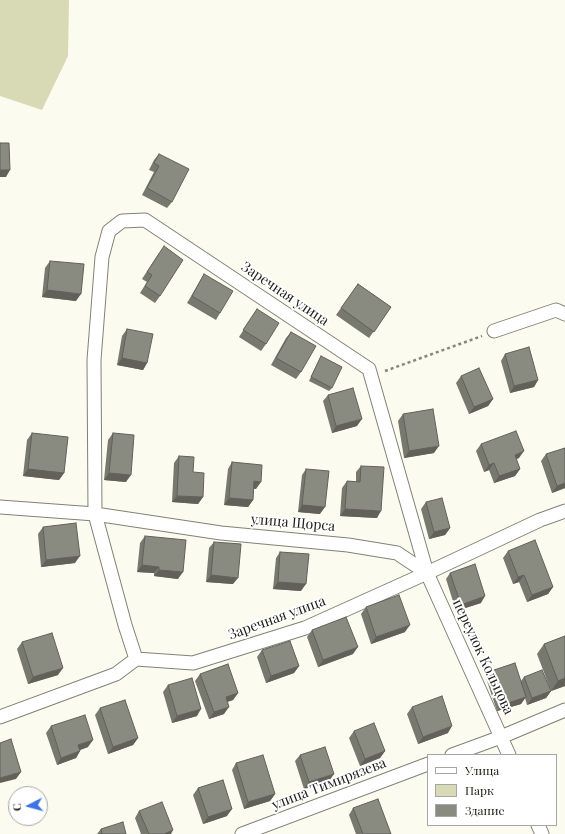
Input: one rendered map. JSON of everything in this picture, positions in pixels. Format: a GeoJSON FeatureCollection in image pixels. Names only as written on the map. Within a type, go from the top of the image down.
{"type":"FeatureCollection","features":[{"type":"Feature","properties":{"kind":"street","name":"Заречная улица"},"geometry":{"type":"LineString","coordinates":[[145,220],[369,369],[427,573],[305,628],[193,663],[136,659],[125,625],[95,514],[94,360],[102,257],[109,231],[122,221],[145,220]]}},
{"type":"Feature","properties":{"kind":"street"},"geometry":{"type":"LineString","coordinates":[[494,331],[556,310],[565,314]]}},
{"type":"Feature","properties":{"kind":"street","name":"улица Щорса"},"geometry":{"type":"LineString","coordinates":[[0,507],[95,514],[221,533],[348,545],[397,553],[427,573]]}},
{"type":"Feature","properties":{"kind":"street"},"geometry":{"type":"LineString","coordinates":[[427,573],[540,520],[565,512]]}},
{"type":"Feature","properties":{"kind":"street","name":"переулок Кольцова"},"geometry":{"type":"LineString","coordinates":[[427,573],[509,754]]}},
{"type":"Feature","properties":{"kind":"street"},"geometry":{"type":"LineString","coordinates":[[0,717],[116,674],[136,659]]}},
{"type":"Feature","properties":{"kind":"street"},"geometry":{"type":"LineString","coordinates":[[455,754],[501,737],[565,710]]}},
{"type":"Feature","properties":{"kind":"street","name":"улица Тимирязева"},"geometry":{"type":"LineString","coordinates":[[242,834],[427,764]]}},
{"type":"Feature","properties":{"kind":"path"},"geometry":{"type":"LineString","coordinates":[[371,376],[494,331]]}},
{"type":"Feature","properties":{"kind":"green space"},"geometry":{"type":"Polygon","coordinates":[[[0,0],[69,0],[68,56],[42,110],[0,96],[0,0]]]}},
{"type":"Feature","properties":{"kind":"building"},"geometry":{"type":"Polygon","coordinates":[[[0,143],[9,143],[10,170],[0,170],[0,143]]]}},
{"type":"Feature","properties":{"kind":"building"},"geometry":{"type":"Polygon","coordinates":[[[159,154],[189,169],[172,202],[147,188],[159,166],[154,163],[159,154]]]}},
{"type":"Feature","properties":{"kind":"building"},"geometry":{"type":"Polygon","coordinates":[[[164,246],[183,260],[160,296],[145,286],[152,275],[147,272],[164,246]]]}},
{"type":"Feature","properties":{"kind":"building"},"geometry":{"type":"Polygon","coordinates":[[[50,261],[84,264],[81,294],[47,290],[50,261]]]}},
{"type":"Feature","properties":{"kind":"building"},"geometry":{"type":"Polygon","coordinates":[[[204,274],[233,291],[220,313],[192,296],[204,274]]]}},
{"type":"Feature","properties":{"kind":"building"},"geometry":{"type":"Polygon","coordinates":[[[358,284],[391,307],[374,332],[341,308],[358,284]]]}},
{"type":"Feature","properties":{"kind":"building"},"geometry":{"type":"Polygon","coordinates":[[[257,309],[279,323],[266,344],[243,330],[257,309]]]}},
{"type":"Feature","properties":{"kind":"building"},"geometry":{"type":"Polygon","coordinates":[[[127,329],[153,334],[147,363],[122,358],[127,329]]]}},
{"type":"Feature","properties":{"kind":"building"},"geometry":{"type":"Polygon","coordinates":[[[291,332],[316,346],[301,372],[276,358],[291,332]]]}},
{"type":"Feature","properties":{"kind":"building"},"geometry":{"type":"Polygon","coordinates":[[[529,347],[538,380],[514,386],[505,354],[529,347]]]}},
{"type":"Feature","properties":{"kind":"building"},"geometry":{"type":"Polygon","coordinates":[[[321,356],[342,367],[332,388],[311,377],[321,356]]]}},
{"type":"Feature","properties":{"kind":"building"},"geometry":{"type":"Polygon","coordinates":[[[479,368],[493,399],[474,407],[461,376],[479,368]]]}},
{"type":"Feature","properties":{"kind":"building"},"geometry":{"type":"Polygon","coordinates":[[[353,388],[362,419],[336,426],[328,395],[353,388]]]}},
{"type":"Feature","properties":{"kind":"building"},"geometry":{"type":"Polygon","coordinates":[[[433,409],[439,446],[409,451],[403,414],[433,409]]]}},
{"type":"Feature","properties":{"kind":"building"},"geometry":{"type":"Polygon","coordinates":[[[516,431],[524,451],[515,455],[520,469],[499,476],[494,463],[489,465],[481,444],[516,431]]]}},
{"type":"Feature","properties":{"kind":"building"},"geometry":{"type":"Polygon","coordinates":[[[32,433],[68,437],[64,473],[28,469],[32,433]]]}},
{"type":"Feature","properties":{"kind":"building"},"geometry":{"type":"Polygon","coordinates":[[[113,433],[134,435],[131,475],[109,473],[113,433]]]}},
{"type":"Feature","properties":{"kind":"building"},"geometry":{"type":"Polygon","coordinates":[[[565,448],[565,483],[557,486],[546,454],[565,448]]]}},
{"type":"Feature","properties":{"kind":"building"},"geometry":{"type":"Polygon","coordinates":[[[179,456],[194,457],[193,472],[204,473],[203,497],[177,496],[179,456]]]}},
{"type":"Feature","properties":{"kind":"building"},"geometry":{"type":"Polygon","coordinates":[[[232,462],[262,465],[261,482],[254,481],[253,500],[229,498],[232,462]]]}},
{"type":"Feature","properties":{"kind":"building"},"geometry":{"type":"Polygon","coordinates":[[[361,466],[384,467],[381,511],[345,509],[347,481],[360,482],[361,466]]]}},
{"type":"Feature","properties":{"kind":"building"},"geometry":{"type":"Polygon","coordinates":[[[306,469],[329,471],[325,507],[302,505],[306,469]]]}},
{"type":"Feature","properties":{"kind":"building"},"geometry":{"type":"Polygon","coordinates":[[[442,498],[450,528],[434,532],[426,502],[442,498]]]}},
{"type":"Feature","properties":{"kind":"building"},"geometry":{"type":"Polygon","coordinates":[[[76,523],[80,556],[46,560],[43,527],[76,523]]]}},
{"type":"Feature","properties":{"kind":"building"},"geometry":{"type":"Polygon","coordinates":[[[145,536],[186,540],[183,572],[159,570],[159,567],[142,565],[145,536]]]}},
{"type":"Feature","properties":{"kind":"building"},"geometry":{"type":"Polygon","coordinates":[[[535,540],[553,587],[532,595],[524,575],[518,577],[508,551],[535,540]]]}},
{"type":"Feature","properties":{"kind":"building"},"geometry":{"type":"Polygon","coordinates":[[[214,542],[241,544],[238,578],[211,575],[214,542]]]}},
{"type":"Feature","properties":{"kind":"building"},"geometry":{"type":"Polygon","coordinates":[[[280,552],[309,554],[306,584],[278,582],[280,552]]]}},
{"type":"Feature","properties":{"kind":"building"},"geometry":{"type":"Polygon","coordinates":[[[475,564],[485,596],[461,605],[450,573],[475,564]]]}},
{"type":"Feature","properties":{"kind":"building"},"geometry":{"type":"Polygon","coordinates":[[[399,595],[410,625],[376,637],[366,607],[399,595]]]}},
{"type":"Feature","properties":{"kind":"building"},"geometry":{"type":"Polygon","coordinates":[[[346,617],[358,647],[323,660],[312,630],[346,617]]]}},
{"type":"Feature","properties":{"kind":"building"},"geometry":{"type":"Polygon","coordinates":[[[52,633],[63,668],[33,677],[22,642],[52,633]]]}},
{"type":"Feature","properties":{"kind":"building"},"geometry":{"type":"Polygon","coordinates":[[[565,636],[565,678],[558,681],[544,644],[565,636]]]}},
{"type":"Feature","properties":{"kind":"building"},"geometry":{"type":"Polygon","coordinates":[[[290,641],[299,666],[271,676],[262,650],[290,641]]]}},
{"type":"Feature","properties":{"kind":"building"},"geometry":{"type":"Polygon","coordinates":[[[515,663],[526,697],[502,705],[491,671],[515,663]]]}},
{"type":"Feature","properties":{"kind":"building"},"geometry":{"type":"Polygon","coordinates":[[[228,664],[238,693],[226,697],[229,707],[214,712],[200,674],[228,664]]]}},
{"type":"Feature","properties":{"kind":"building"},"geometry":{"type":"Polygon","coordinates":[[[542,670],[551,691],[532,698],[524,677],[542,670]]]}},
{"type":"Feature","properties":{"kind":"building"},"geometry":{"type":"Polygon","coordinates":[[[192,678],[201,709],[177,716],[168,685],[192,678]]]}},
{"type":"Feature","properties":{"kind":"building"},"geometry":{"type":"Polygon","coordinates":[[[442,696],[452,726],[423,737],[412,707],[442,696]]]}},
{"type":"Feature","properties":{"kind":"building"},"geometry":{"type":"Polygon","coordinates":[[[125,700],[138,738],[113,747],[100,708],[125,700]]]}},
{"type":"Feature","properties":{"kind":"building"},"geometry":{"type":"Polygon","coordinates":[[[85,715],[93,740],[78,745],[80,751],[61,758],[51,726],[85,715]]]}},
{"type":"Feature","properties":{"kind":"building"},"geometry":{"type":"Polygon","coordinates":[[[374,723],[385,751],[365,759],[354,731],[374,723]]]}},
{"type":"Feature","properties":{"kind":"building"},"geometry":{"type":"Polygon","coordinates":[[[11,739],[21,772],[0,778],[0,743],[11,739]]]}},
{"type":"Feature","properties":{"kind":"building"},"geometry":{"type":"Polygon","coordinates":[[[325,747],[334,774],[309,782],[300,755],[325,747]]]}},
{"type":"Feature","properties":{"kind":"building"},"geometry":{"type":"Polygon","coordinates":[[[263,755],[275,794],[248,802],[236,763],[263,755]]]}},
{"type":"Feature","properties":{"kind":"building"},"geometry":{"type":"Polygon","coordinates":[[[223,780],[232,809],[208,817],[198,788],[223,780]]]}},
{"type":"Feature","properties":{"kind":"building"},"geometry":{"type":"Polygon","coordinates":[[[378,799],[391,834],[363,834],[353,808],[378,799]]]}},
{"type":"Feature","properties":{"kind":"building"},"geometry":{"type":"Polygon","coordinates":[[[162,802],[173,830],[164,834],[149,834],[139,811],[162,802]]]}},
{"type":"Feature","properties":{"kind":"building"},"geometry":{"type":"Polygon","coordinates":[[[123,822],[126,834],[102,834],[101,829],[123,822]]]}}]}
